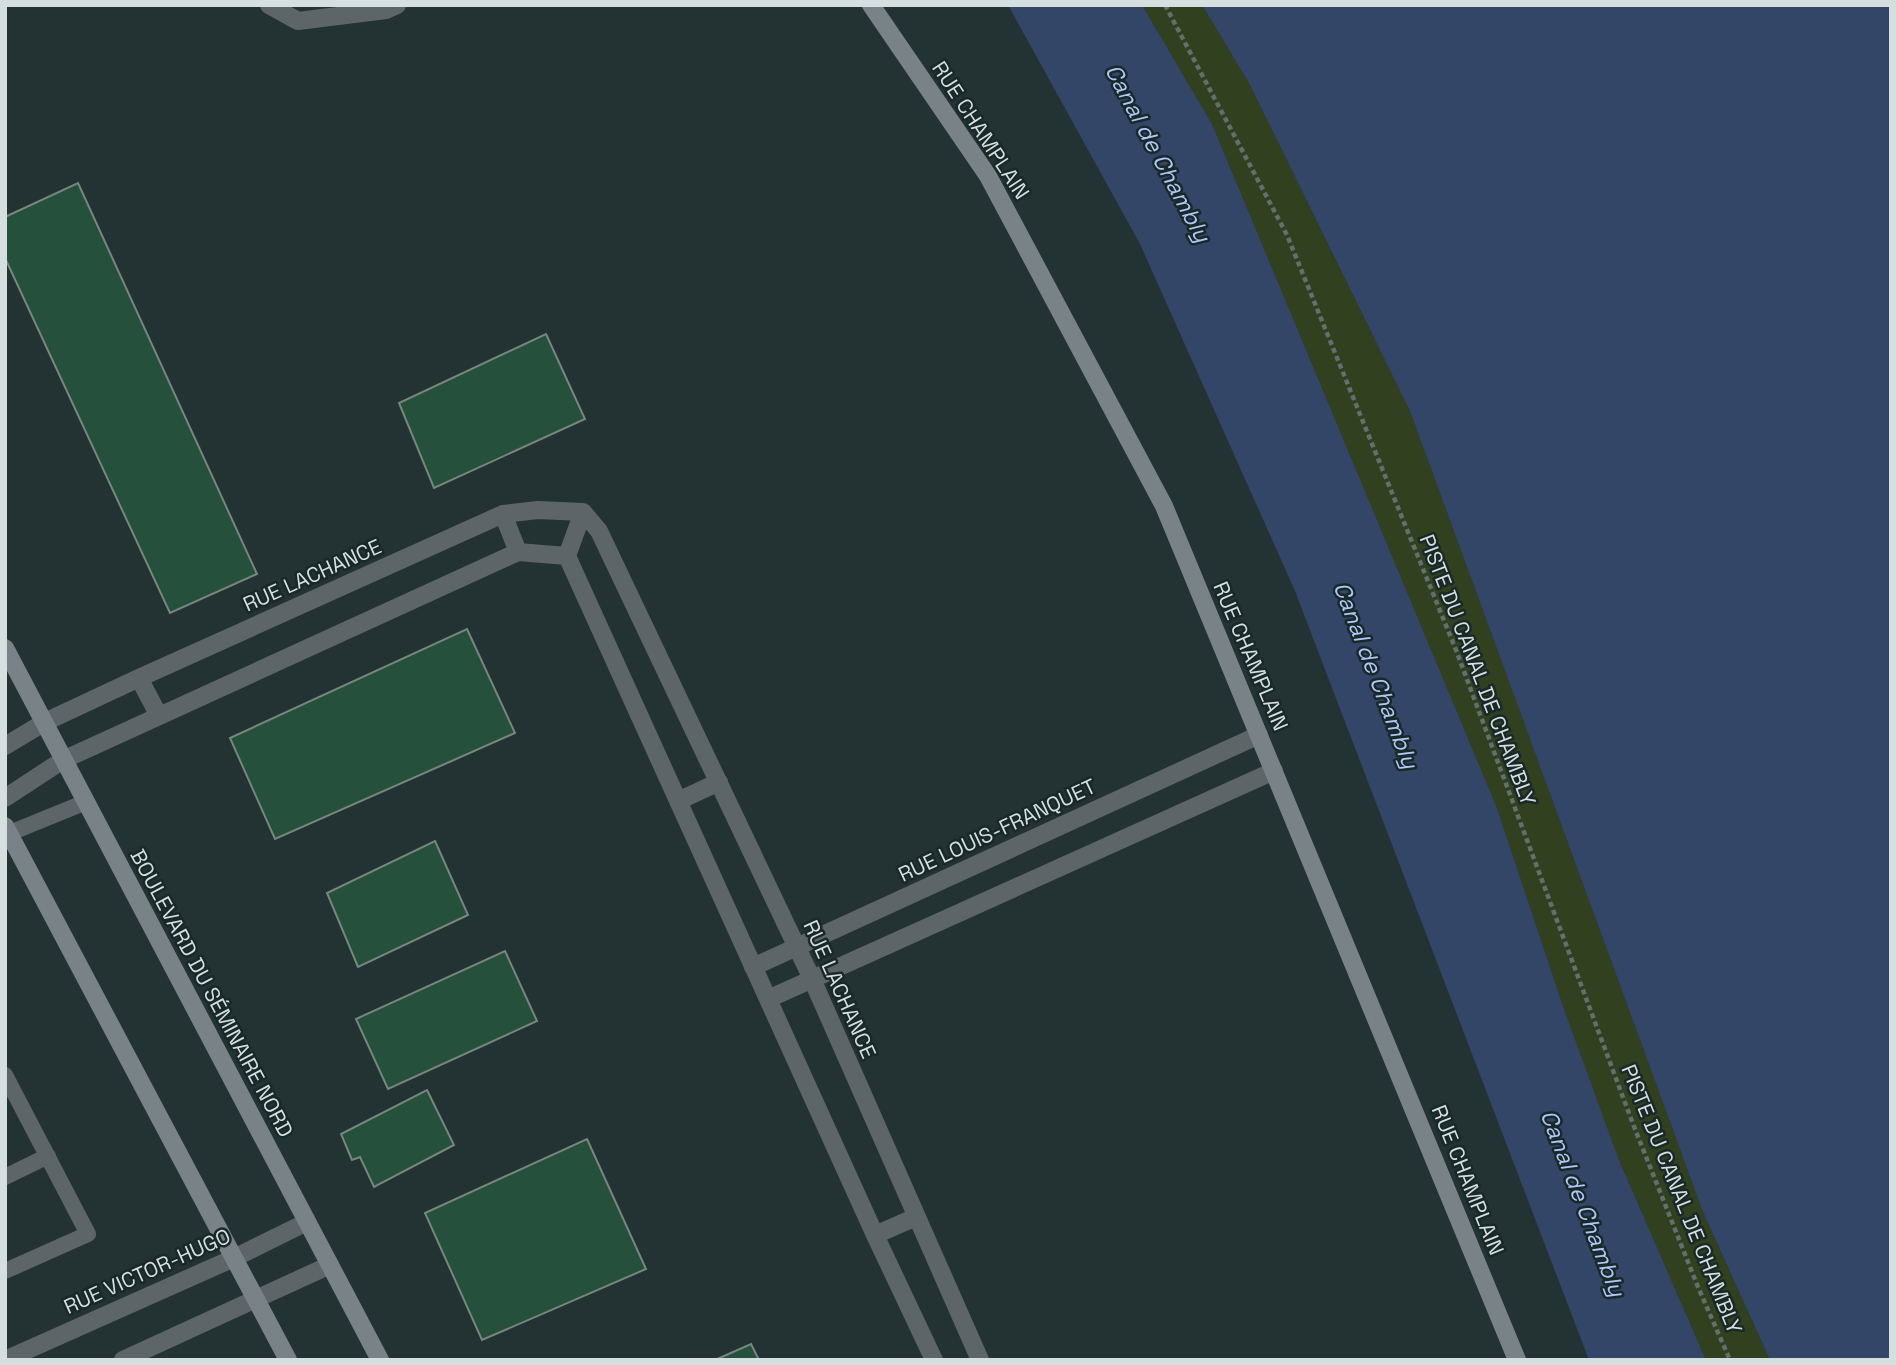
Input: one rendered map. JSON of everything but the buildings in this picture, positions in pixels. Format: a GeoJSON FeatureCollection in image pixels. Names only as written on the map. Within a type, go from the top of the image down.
{"type":"FeatureCollection","features":[{"type":"Feature","properties":{"kind":"street"},"geometry":{"type":"LineString","coordinates":[[269,5],[299,13],[386,10],[397,5]]}},
{"type":"Feature","properties":{"kind":"street","name":"RUE CHAMPLAIN"},"geometry":{"type":"LineString","coordinates":[[871,5],[988,176],[1164,506],[1517,1360]]}},
{"type":"Feature","properties":{"kind":"street","name":"RUE LACHANCE"},"geometry":{"type":"LineString","coordinates":[[5,746],[45,722],[139,678],[503,514],[538,510],[583,512],[599,531],[812,979],[979,1360]]}},
{"type":"Feature","properties":{"kind":"street"},"geometry":{"type":"LineString","coordinates":[[583,512],[567,556],[934,1360]]}},
{"type":"Feature","properties":{"kind":"street"},"geometry":{"type":"LineString","coordinates":[[503,514],[518,552]]}},
{"type":"Feature","properties":{"kind":"street"},"geometry":{"type":"LineString","coordinates":[[5,799],[63,760],[518,552],[567,556]]}},
{"type":"Feature","properties":{"kind":"street","name":"BOULEVARD DU SÉMINAIRE NORD"},"geometry":{"type":"LineString","coordinates":[[5,648],[380,1360]]}},
{"type":"Feature","properties":{"kind":"street"},"geometry":{"type":"LineString","coordinates":[[139,678],[159,716]]}},
{"type":"Feature","properties":{"kind":"street","name":"RUE LOUIS-FRANQUET"},"geometry":{"type":"LineString","coordinates":[[753,967],[1259,735]]}},
{"type":"Feature","properties":{"kind":"street"},"geometry":{"type":"LineString","coordinates":[[768,999],[1274,771]]}},
{"type":"Feature","properties":{"kind":"street"},"geometry":{"type":"LineString","coordinates":[[678,801],[719,782]]}},
{"type":"Feature","properties":{"kind":"street"},"geometry":{"type":"LineString","coordinates":[[7,831],[288,1360]]}},
{"type":"Feature","properties":{"kind":"street"},"geometry":{"type":"LineString","coordinates":[[875,1235],[916,1217]]}},
{"type":"Feature","properties":{"kind":"street","name":"RUE VICTOR-HUGO"},"geometry":{"type":"LineString","coordinates":[[5,1360],[234,1258],[307,1222]]}},
{"type":"Feature","properties":{"kind":"street"},"geometry":{"type":"LineString","coordinates":[[123,1360],[330,1265]]}},
{"type":"Feature","properties":{"kind":"lane"},"geometry":{"type":"LineString","coordinates":[[7,831],[86,802]]}},
{"type":"Feature","properties":{"kind":"lane"},"geometry":{"type":"LineString","coordinates":[[5,1075],[88,1234],[5,1271]]}},
{"type":"Feature","properties":{"kind":"lane"},"geometry":{"type":"LineString","coordinates":[[5,1177],[48,1156]]}},
{"type":"Feature","properties":{"kind":"path","name":"PISTE DU CANAL DE CHAMBLY"},"geometry":{"type":"LineString","coordinates":[[1165,5],[1287,235],[1456,650],[1633,1124],[1730,1360]]}},
{"type":"Feature","properties":{"kind":"green space"},"geometry":{"type":"Polygon","coordinates":[[[1142,5],[1202,5],[1249,83],[1410,411],[1703,1212],[1770,1360],[1706,1360],[1619,1160],[1564,1009],[1497,808],[1212,124],[1142,5]]]}},
{"type":"Feature","properties":{"kind":"water","name":"Canal de Chambly"},"geometry":{"type":"Polygon","coordinates":[[[1008,5],[1142,5],[1212,124],[1497,808],[1564,1009],[1619,1160],[1706,1360],[1589,1360],[1295,591],[1140,244],[1008,5]]]}},
{"type":"Feature","properties":{"kind":"water"},"geometry":{"type":"Polygon","coordinates":[[[1202,5],[1891,5],[1891,1360],[1770,1360],[1703,1212],[1410,411],[1249,83],[1202,5]]]}}]}
